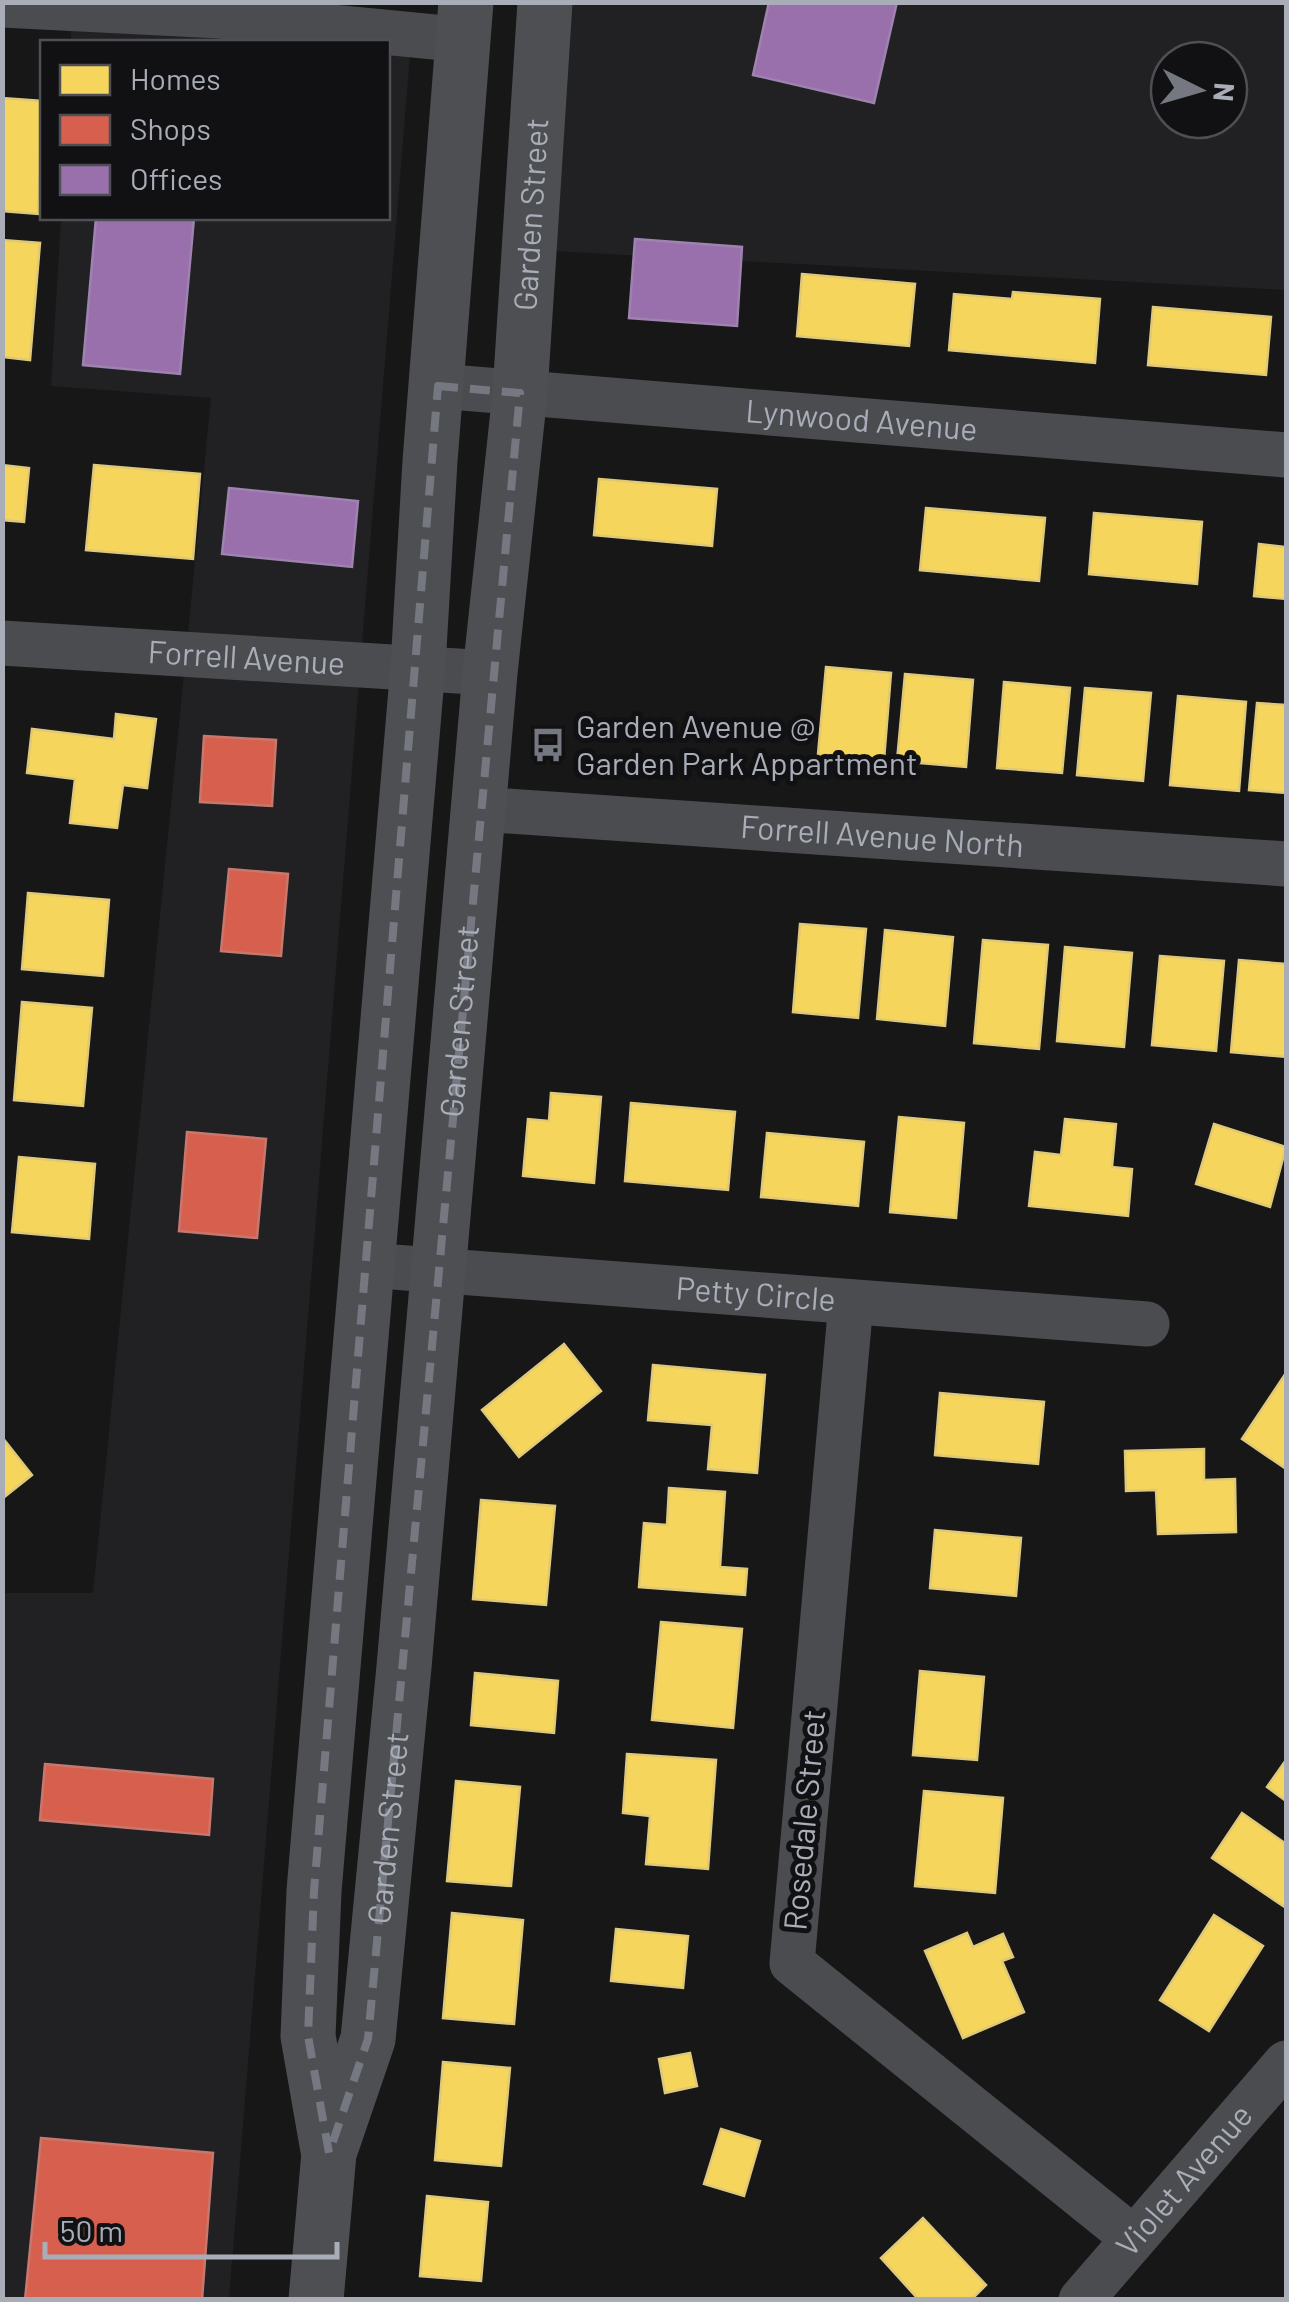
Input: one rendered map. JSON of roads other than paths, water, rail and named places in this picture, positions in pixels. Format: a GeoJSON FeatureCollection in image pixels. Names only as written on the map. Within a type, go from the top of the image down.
{"type":"FeatureCollection","features":[{"type":"Feature","properties":{"kind":"main road","name":"Garden Street"},"geometry":{"type":"LineString","coordinates":[[328,2152],[368,2039],[490,673],[520,393],[545,2]]}},
{"type":"Feature","properties":{"kind":"main road","name":"Garden Street"},"geometry":{"type":"LineString","coordinates":[[316,2300],[328,2152],[308,2036],[314,1892],[418,666],[465,21]]}},
{"type":"Feature","properties":{"kind":"street"},"geometry":{"type":"LineString","coordinates":[[2,5],[220,16],[465,21]]}},
{"type":"Feature","properties":{"kind":"street","name":"Lynwood Avenue"},"geometry":{"type":"LineString","coordinates":[[438,386],[1286,455]]}},
{"type":"Feature","properties":{"kind":"street","name":"Forrell Avenue"},"geometry":{"type":"LineString","coordinates":[[2,643],[490,673]]}},
{"type":"Feature","properties":{"kind":"street","name":"Forrell Avenue North"},"geometry":{"type":"LineString","coordinates":[[478,809],[1286,864]]}},
{"type":"Feature","properties":{"kind":"street","name":"Petty Circle"},"geometry":{"type":"LineString","coordinates":[[366,1265],[1147,1324]]}},
{"type":"Feature","properties":{"kind":"street","name":"Rosedale Street"},"geometry":{"type":"LineString","coordinates":[[851,1302],[792,1962],[1132,2237]]}},
{"type":"Feature","properties":{"kind":"street","name":"Violet Avenue"},"geometry":{"type":"LineString","coordinates":[[1081,2300],[1286,2063]]}},
{"type":"Feature","properties":{"kind":"place","name":"Garden Avenue @ Garden Park Appartment"},"geometry":{"type":"Point","coordinates":[548,745]}}]}
